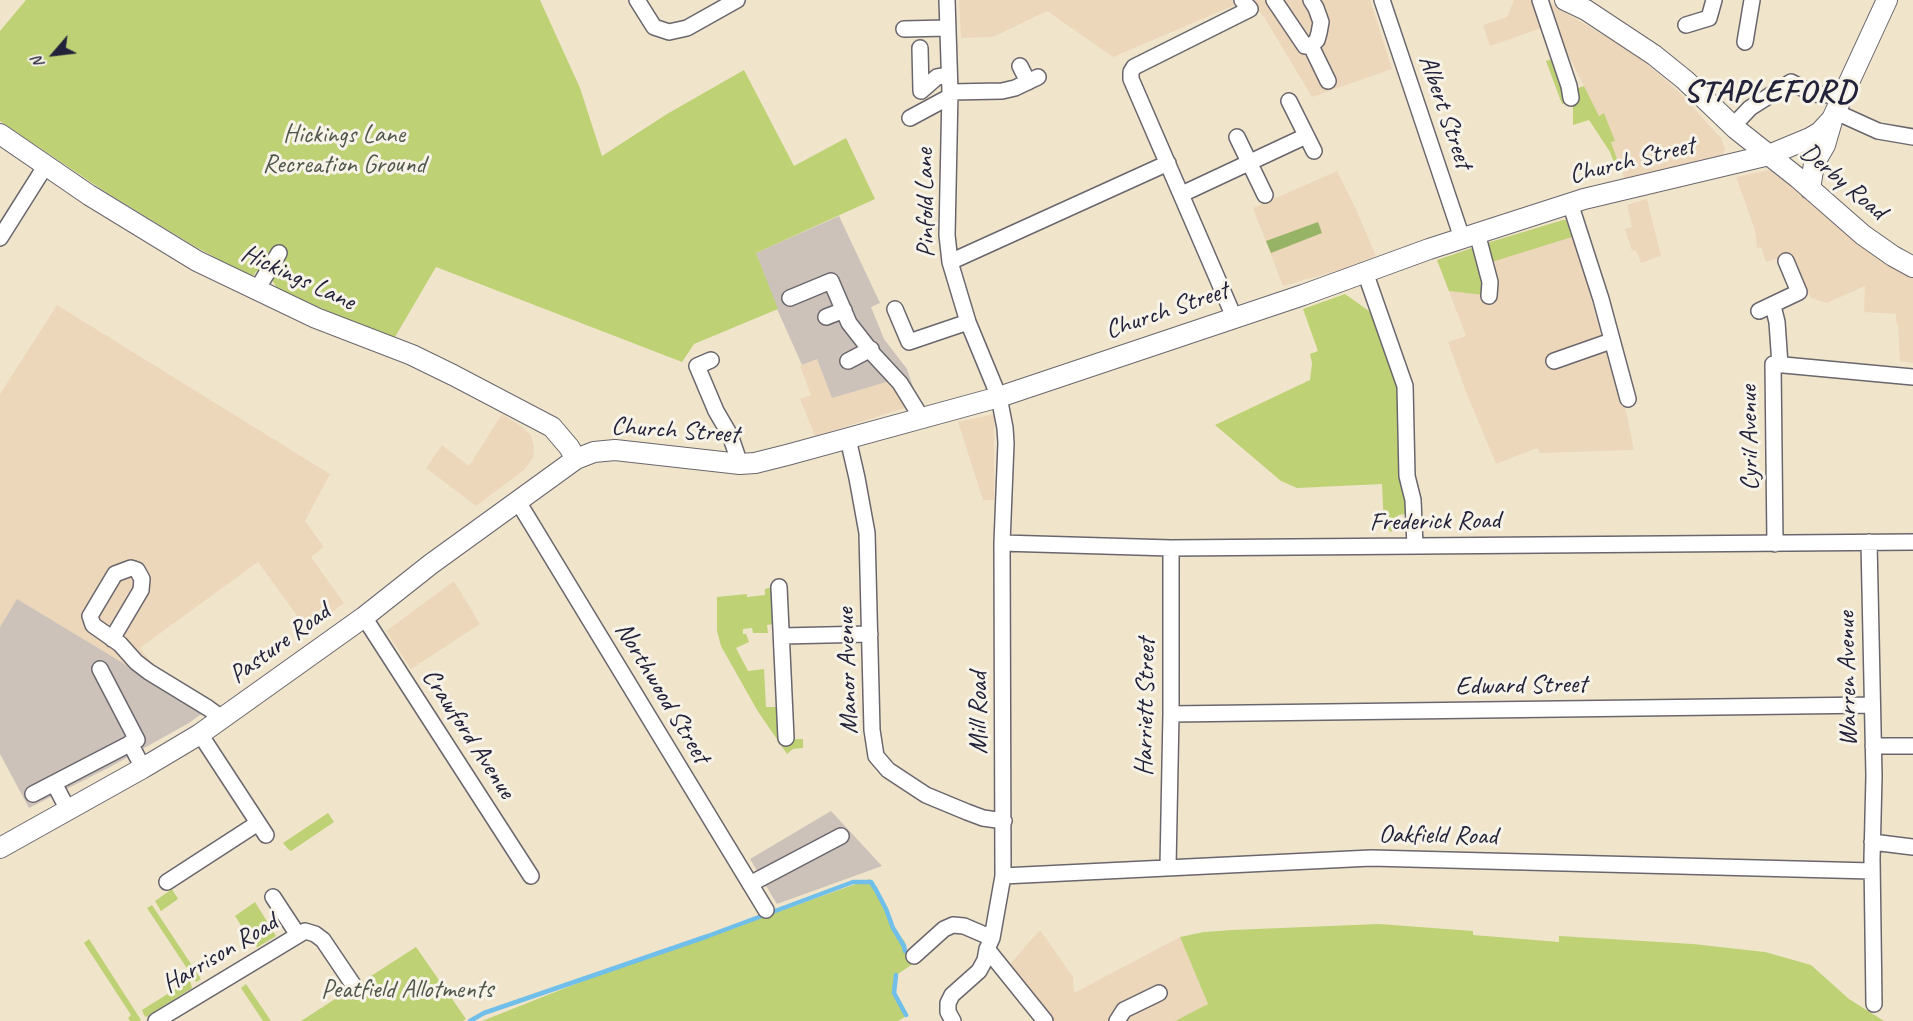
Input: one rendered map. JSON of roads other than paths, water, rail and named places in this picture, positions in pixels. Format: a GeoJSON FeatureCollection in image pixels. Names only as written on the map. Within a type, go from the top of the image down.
{"type":"FeatureCollection","features":[{"type":"Feature","properties":{"kind":"main road","name":"Derby Road"},"geometry":{"type":"LineString","coordinates":[[1565,0],[1586,10],[1654,55],[1685,80],[1733,126],[1875,245],[1913,267]]}},
{"type":"Feature","properties":{"kind":"main road"},"geometry":{"type":"LineString","coordinates":[[1810,189],[1814,164],[1887,0]]}},
{"type":"Feature","properties":{"kind":"main road","name":"Church Street"},"geometry":{"type":"LineString","coordinates":[[576,459],[594,452],[615,450],[740,464],[787,456],[999,397],[1570,203],[1606,192],[1769,155],[1820,132],[1837,110]]}},
{"type":"Feature","properties":{"kind":"main road","name":"Hickings Lane"},"geometry":{"type":"LineString","coordinates":[[0,134],[89,195],[173,247],[256,291],[336,327],[412,355],[552,427],[576,459]]}},
{"type":"Feature","properties":{"kind":"main road","name":"Pasture Road"},"geometry":{"type":"LineString","coordinates":[[0,848],[200,734],[364,617],[431,564],[576,459]]}},
{"type":"Feature","properties":{"kind":"street"},"geometry":{"type":"LineString","coordinates":[[637,0],[654,27],[669,32],[687,28],[737,0]]}},
{"type":"Feature","properties":{"kind":"street","name":"Pinfold Lane"},"geometry":{"type":"LineString","coordinates":[[946,0],[949,75],[947,235],[950,262],[968,322],[999,397]]}},
{"type":"Feature","properties":{"kind":"street"},"geometry":{"type":"LineString","coordinates":[[1274,0],[1305,46],[1311,46],[1317,40],[1320,22],[1311,0]]}},
{"type":"Feature","properties":{"kind":"street","name":"Albert Street"},"geometry":{"type":"LineString","coordinates":[[1382,0],[1470,236],[1489,276],[1489,296]]}},
{"type":"Feature","properties":{"kind":"street"},"geometry":{"type":"LineString","coordinates":[[1540,0],[1571,98]]}},
{"type":"Feature","properties":{"kind":"street"},"geometry":{"type":"LineString","coordinates":[[1686,25],[1709,18],[1714,0]]}},
{"type":"Feature","properties":{"kind":"street"},"geometry":{"type":"LineString","coordinates":[[1745,42],[1752,0]]}},
{"type":"Feature","properties":{"kind":"street"},"geometry":{"type":"LineString","coordinates":[[1234,317],[1131,79],[1131,72],[1134,67],[1246,4]]}},
{"type":"Feature","properties":{"kind":"street"},"geometry":{"type":"LineString","coordinates":[[904,30],[947,28]]}},
{"type":"Feature","properties":{"kind":"street"},"geometry":{"type":"LineString","coordinates":[[1311,46],[1328,81]]}},
{"type":"Feature","properties":{"kind":"street"},"geometry":{"type":"LineString","coordinates":[[920,48],[921,91],[937,77],[949,75]]}},
{"type":"Feature","properties":{"kind":"street"},"geometry":{"type":"LineString","coordinates":[[910,118],[949,95],[1002,91],[1033,80],[1020,66]]}},
{"type":"Feature","properties":{"kind":"street"},"geometry":{"type":"LineString","coordinates":[[1733,126],[1750,108],[1791,82],[1813,94],[1831,95],[1837,110],[1878,131],[1913,137]]}},
{"type":"Feature","properties":{"kind":"street"},"geometry":{"type":"LineString","coordinates":[[1289,101],[1314,151]]}},
{"type":"Feature","properties":{"kind":"street"},"geometry":{"type":"LineString","coordinates":[[1182,194],[1306,136]]}},
{"type":"Feature","properties":{"kind":"street"},"geometry":{"type":"LineString","coordinates":[[1237,137],[1264,195]]}},
{"type":"Feature","properties":{"kind":"street"},"geometry":{"type":"LineString","coordinates":[[950,262],[1168,163]]}},
{"type":"Feature","properties":{"kind":"street"},"geometry":{"type":"LineString","coordinates":[[0,238],[46,165]]}},
{"type":"Feature","properties":{"kind":"street"},"geometry":{"type":"LineString","coordinates":[[1570,203],[1617,345],[1628,399]]}},
{"type":"Feature","properties":{"kind":"street"},"geometry":{"type":"LineString","coordinates":[[256,291],[279,253]]}},
{"type":"Feature","properties":{"kind":"street"},"geometry":{"type":"LineString","coordinates":[[1780,365],[1777,322],[1766,308],[1799,292],[1786,261]]}},
{"type":"Feature","properties":{"kind":"street"},"geometry":{"type":"LineString","coordinates":[[1365,272],[1405,386],[1407,476],[1413,500],[1415,546]]}},
{"type":"Feature","properties":{"kind":"street"},"geometry":{"type":"LineString","coordinates":[[790,298],[831,281],[849,323],[900,383],[921,417]]}},
{"type":"Feature","properties":{"kind":"street"},"geometry":{"type":"LineString","coordinates":[[895,309],[909,342],[968,322]]}},
{"type":"Feature","properties":{"kind":"street"},"geometry":{"type":"LineString","coordinates":[[826,317],[844,310]]}},
{"type":"Feature","properties":{"kind":"street"},"geometry":{"type":"LineString","coordinates":[[1554,361],[1617,345]]}},
{"type":"Feature","properties":{"kind":"street"},"geometry":{"type":"LineString","coordinates":[[848,361],[871,349]]}},
{"type":"Feature","properties":{"kind":"street"},"geometry":{"type":"LineString","coordinates":[[711,360],[697,366],[716,411],[730,435],[740,464]]}},
{"type":"Feature","properties":{"kind":"street","name":"Cyril Avenue"},"geometry":{"type":"LineString","coordinates":[[1775,544],[1773,364],[1913,377]]}},
{"type":"Feature","properties":{"kind":"street","name":"Mill Road"},"geometry":{"type":"LineString","coordinates":[[953,1021],[948,1012],[948,1003],[952,995],[979,971],[985,960],[1003,876],[1002,543],[1006,443],[999,397]]}},
{"type":"Feature","properties":{"kind":"street","name":"Manor Avenue"},"geometry":{"type":"LineString","coordinates":[[848,439],[867,533],[872,730],[876,756],[888,770],[926,795],[967,813],[1004,821]]}},
{"type":"Feature","properties":{"kind":"street","name":"Northwood Street"},"geometry":{"type":"LineString","coordinates":[[518,500],[766,910]]}},
{"type":"Feature","properties":{"kind":"street"},"geometry":{"type":"LineString","coordinates":[[1869,542],[1913,542]]}},
{"type":"Feature","properties":{"kind":"street","name":"Frederick Road"},"geometry":{"type":"LineString","coordinates":[[1002,543],[1171,548],[1869,542]]}},
{"type":"Feature","properties":{"kind":"street","name":"Warren Avenue"},"geometry":{"type":"LineString","coordinates":[[1869,542],[1874,1004]]}},
{"type":"Feature","properties":{"kind":"street","name":"Harriett Street"},"geometry":{"type":"LineString","coordinates":[[1168,867],[1171,548]]}},
{"type":"Feature","properties":{"kind":"street"},"geometry":{"type":"LineString","coordinates":[[779,587],[786,738]]}},
{"type":"Feature","properties":{"kind":"street","name":"Crawford Avenue"},"geometry":{"type":"LineString","coordinates":[[364,617],[531,876]]}},
{"type":"Feature","properties":{"kind":"street"},"geometry":{"type":"LineString","coordinates":[[782,636],[870,634]]}},
{"type":"Feature","properties":{"kind":"street"},"geometry":{"type":"LineString","coordinates":[[112,639],[142,667],[222,718]]}},
{"type":"Feature","properties":{"kind":"street"},"geometry":{"type":"LineString","coordinates":[[33,794],[137,740],[100,669]]}},
{"type":"Feature","properties":{"kind":"street","name":"Edward Street"},"geometry":{"type":"LineString","coordinates":[[1171,714],[1872,705]]}},
{"type":"Feature","properties":{"kind":"street"},"geometry":{"type":"LineString","coordinates":[[167,882],[262,829],[200,734]]}},
{"type":"Feature","properties":{"kind":"street"},"geometry":{"type":"LineString","coordinates":[[130,743],[143,768]]}},
{"type":"Feature","properties":{"kind":"street"},"geometry":{"type":"LineString","coordinates":[[1873,746],[1913,746]]}},
{"type":"Feature","properties":{"kind":"street"},"geometry":{"type":"LineString","coordinates":[[54,783],[68,810]]}},
{"type":"Feature","properties":{"kind":"street"},"geometry":{"type":"LineString","coordinates":[[750,884],[841,836]]}},
{"type":"Feature","properties":{"kind":"street"},"geometry":{"type":"LineString","coordinates":[[1872,842],[1913,848]]}},
{"type":"Feature","properties":{"kind":"street","name":"Oakfield Road"},"geometry":{"type":"LineString","coordinates":[[1003,876],[1371,858],[1872,865]]}},
{"type":"Feature","properties":{"kind":"street"},"geometry":{"type":"LineString","coordinates":[[273,897],[298,935]]}},
{"type":"Feature","properties":{"kind":"street"},"geometry":{"type":"LineString","coordinates":[[914,956],[944,929],[953,925],[964,926],[989,943],[1045,1021]]}},
{"type":"Feature","properties":{"kind":"street","name":"Harrison Road"},"geometry":{"type":"LineString","coordinates":[[159,1020],[305,931],[309,931],[322,940],[354,986]]}},
{"type":"Feature","properties":{"kind":"street"},"geometry":{"type":"LineString","coordinates":[[1117,1021],[1124,1010],[1159,993]]}},
{"type":"Feature","properties":{"kind":"waterway"},"geometry":{"type":"LineString","coordinates":[[470,1021],[484,1013],[708,936],[853,882],[871,882],[905,951]]}},
{"type":"Feature","properties":{"kind":"waterway"},"geometry":{"type":"LineString","coordinates":[[896,975],[894,993],[906,1015]]}},
{"type":"Feature","properties":{"kind":"district","name":"STAPLEFORD"},"geometry":{"type":"Point","coordinates":[1770,93]}},
{"type":"Feature","properties":{"kind":"park label","name":"Hickings Lane Recreation Ground"},"geometry":{"type":"Point","coordinates":[344,150]}},
{"type":"Feature","properties":{"kind":"park label","name":"Peatfield Allotments"},"geometry":{"type":"Point","coordinates":[407,990]}}]}
